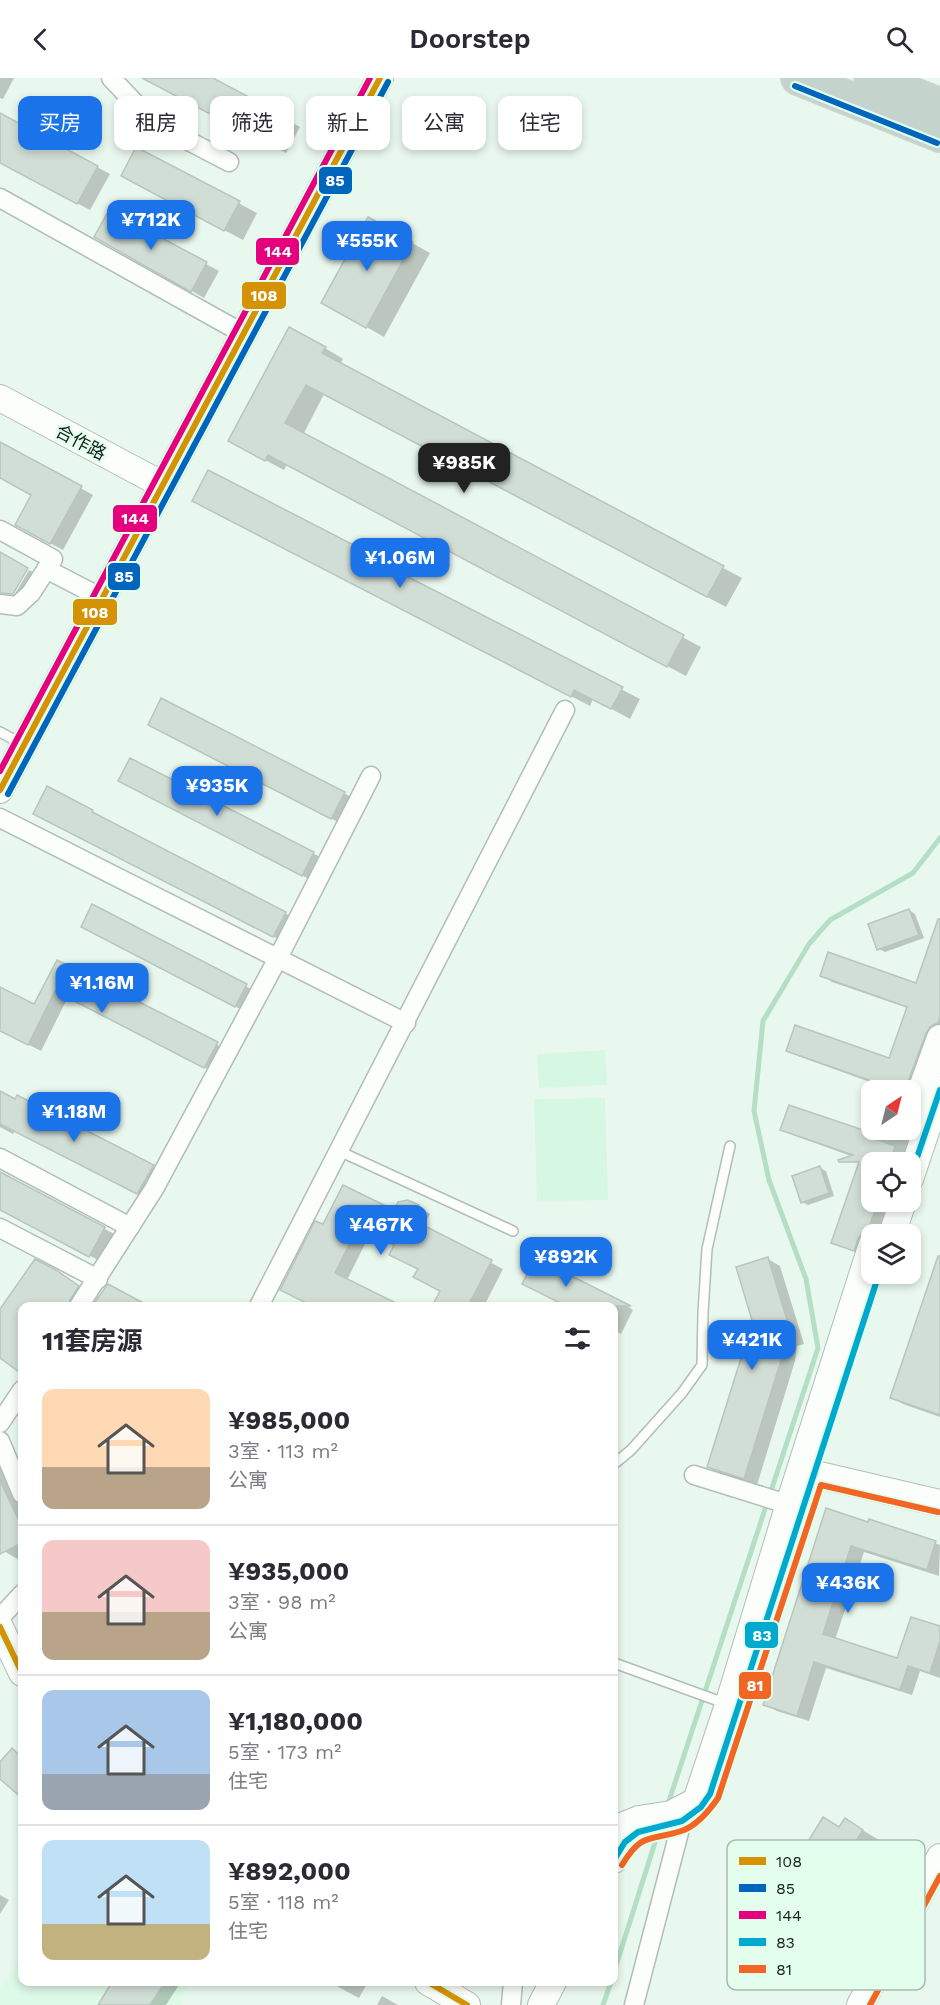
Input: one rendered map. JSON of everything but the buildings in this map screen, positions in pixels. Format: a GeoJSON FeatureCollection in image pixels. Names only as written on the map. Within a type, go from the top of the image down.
{"type":"FeatureCollection","features":[{"type":"Feature","properties":{"kind":"highway"},"geometry":{"type":"LineString","coordinates":[[798,78],[940,105]]}},
{"type":"Feature","properties":{"kind":"highway"},"geometry":{"type":"LineString","coordinates":[[862,89],[940,135]]}},
{"type":"Feature","properties":{"kind":"main road"},"geometry":{"type":"LineString","coordinates":[[0,790],[9,744],[95,594],[156,481],[236,330],[362,78]]}},
{"type":"Feature","properties":{"kind":"main road"},"geometry":{"type":"LineString","coordinates":[[236,330],[380,78]]}},
{"type":"Feature","properties":{"kind":"main road","name":"合作路"},"geometry":{"type":"LineString","coordinates":[[0,398],[156,481]]}},
{"type":"Feature","properties":{"kind":"main road"},"geometry":{"type":"LineString","coordinates":[[921,1091],[940,1038]]}},
{"type":"Feature","properties":{"kind":"main road"},"geometry":{"type":"LineString","coordinates":[[919,1152],[940,1090]]}},
{"type":"Feature","properties":{"kind":"main road"},"geometry":{"type":"LineString","coordinates":[[618,1853],[625,1842],[630,1826],[675,1820],[701,1807],[710,1794],[728,1705],[861,1279]]}},
{"type":"Feature","properties":{"kind":"main road"},"geometry":{"type":"LineString","coordinates":[[791,1505],[815,1474],[876,1284]]}},
{"type":"Feature","properties":{"kind":"main road"},"geometry":{"type":"LineString","coordinates":[[815,1474],[940,1503]]}},
{"type":"Feature","properties":{"kind":"main road"},"geometry":{"type":"LineString","coordinates":[[0,1627],[18,1665]]}},
{"type":"Feature","properties":{"kind":"main road"},"geometry":{"type":"LineString","coordinates":[[925,1885],[940,1857]]}},
{"type":"Feature","properties":{"kind":"main road"},"geometry":{"type":"LineString","coordinates":[[435,1986],[467,2005]]}},
{"type":"Feature","properties":{"kind":"main road"},"geometry":{"type":"LineString","coordinates":[[521,2005],[531,1986]]}},
{"type":"Feature","properties":{"kind":"main road"},"geometry":{"type":"LineString","coordinates":[[541,2005],[551,1986]]}},
{"type":"Feature","properties":{"kind":"main road"},"geometry":{"type":"LineString","coordinates":[[860,2005],[868,1990]]}},
{"type":"Feature","properties":{"kind":"street"},"geometry":{"type":"LineString","coordinates":[[111,78],[154,123],[229,162]]}},
{"type":"Feature","properties":{"kind":"street"},"geometry":{"type":"LineString","coordinates":[[0,198],[236,330]]}},
{"type":"Feature","properties":{"kind":"street"},"geometry":{"type":"LineString","coordinates":[[0,530],[53,559],[31,593],[17,606],[0,604]]}},
{"type":"Feature","properties":{"kind":"street"},"geometry":{"type":"LineString","coordinates":[[46,568],[95,594]]}},
{"type":"Feature","properties":{"kind":"street"},"geometry":{"type":"LineString","coordinates":[[261,1302],[565,710]]}},
{"type":"Feature","properties":{"kind":"street"},"geometry":{"type":"LineString","coordinates":[[82,1302],[154,1189],[278,958],[371,776]]}},
{"type":"Feature","properties":{"kind":"street"},"geometry":{"type":"LineString","coordinates":[[0,818],[406,1023]]}},
{"type":"Feature","properties":{"kind":"street"},"geometry":{"type":"LineString","coordinates":[[0,1158],[130,1227]]}},
{"type":"Feature","properties":{"kind":"street"},"geometry":{"type":"LineString","coordinates":[[0,1228],[98,1279]]}},
{"type":"Feature","properties":{"kind":"street"},"geometry":{"type":"LineString","coordinates":[[0,1423],[18,1396]]}},
{"type":"Feature","properties":{"kind":"street"},"geometry":{"type":"LineString","coordinates":[[0,1441],[18,1484]]}},
{"type":"Feature","properties":{"kind":"street"},"geometry":{"type":"LineString","coordinates":[[694,1475],[791,1505]]}},
{"type":"Feature","properties":{"kind":"street"},"geometry":{"type":"LineString","coordinates":[[0,1618],[18,1598]]}},
{"type":"Feature","properties":{"kind":"street"},"geometry":{"type":"LineString","coordinates":[[634,2005],[675,1820]]}},
{"type":"Feature","properties":{"kind":"street"},"geometry":{"type":"LineString","coordinates":[[511,2005],[513,1986]]}},
{"type":"Feature","properties":{"kind":"lane"},"geometry":{"type":"LineString","coordinates":[[618,1461],[631,1450],[682,1393],[702,1365],[706,1250],[730,1146]]}},
{"type":"Feature","properties":{"kind":"lane"},"geometry":{"type":"LineString","coordinates":[[339,1151],[513,1231]]}},
{"type":"Feature","properties":{"kind":"lane"},"geometry":{"type":"LineString","coordinates":[[618,1664],[728,1705]]}},
{"type":"Feature","properties":{"kind":"shaded area"},"geometry":{"type":"Polygon","coordinates":[[[605,1050],[607,1085],[539,1088],[537,1054],[605,1050]]]}},
{"type":"Feature","properties":{"kind":"shaded area"},"geometry":{"type":"Polygon","coordinates":[[[605,1098],[608,1200],[537,1201],[534,1099],[605,1098]]]}},
{"type":"Feature","properties":{"kind":"shaded area"},"geometry":{"type":"Polygon","coordinates":[[[18,1963],[18,1986],[186,1986],[181,2005],[0,2005],[0,1988],[18,1963]]]}},
{"type":"Feature","properties":{"kind":"waterway"},"geometry":{"type":"LineString","coordinates":[[667,1807],[818,1348],[806,1279],[769,1180],[754,1111],[763,1021],[809,944],[830,920],[913,873],[940,838]]}},
{"type":"Feature","properties":{"kind":"waterway"},"geometry":{"type":"LineString","coordinates":[[618,1959],[658,1833]]}},
{"type":"Feature","properties":{"kind":"waterway"},"geometry":{"type":"LineString","coordinates":[[603,2005],[610,1986]]}},
{"type":"Feature","properties":{"kind":"transit line","name":"144"},"geometry":{"type":"LineString","coordinates":[[0,771],[370,78]]}},
{"type":"Feature","properties":{"kind":"transit line","name":"108"},"geometry":{"type":"LineString","coordinates":[[0,790],[380,78]]}},
{"type":"Feature","properties":{"kind":"transit line","name":"85"},"geometry":{"type":"LineString","coordinates":[[8,794],[388,82]]}},
{"type":"Feature","properties":{"kind":"transit line","name":"85"},"geometry":{"type":"LineString","coordinates":[[795,86],[937,143]]}},
{"type":"Feature","properties":{"kind":"transit line","name":"83"},"geometry":{"type":"LineString","coordinates":[[919,1152],[940,1090]]}},
{"type":"Feature","properties":{"kind":"transit line","name":"83"},"geometry":{"type":"LineString","coordinates":[[618,1853],[625,1842],[638,1832],[682,1821],[701,1807],[710,1794],[876,1284]]}},
{"type":"Feature","properties":{"kind":"transit line","name":"81"},"geometry":{"type":"LineString","coordinates":[[622,1865],[629,1854],[642,1842],[673,1834],[694,1824],[718,1798],[821,1485],[938,1512]]}},
{"type":"Feature","properties":{"kind":"transit line","name":"108"},"geometry":{"type":"LineString","coordinates":[[0,1627],[18,1665]]}},
{"type":"Feature","properties":{"kind":"transit line","name":"81"},"geometry":{"type":"LineString","coordinates":[[925,1904],[940,1876]]}},
{"type":"Feature","properties":{"kind":"transit line","name":"108"},"geometry":{"type":"LineString","coordinates":[[435,1986],[467,2005]]}},
{"type":"Feature","properties":{"kind":"transit line","name":"81"},"geometry":{"type":"LineString","coordinates":[[870,2005],[878,1990]]}}]}
